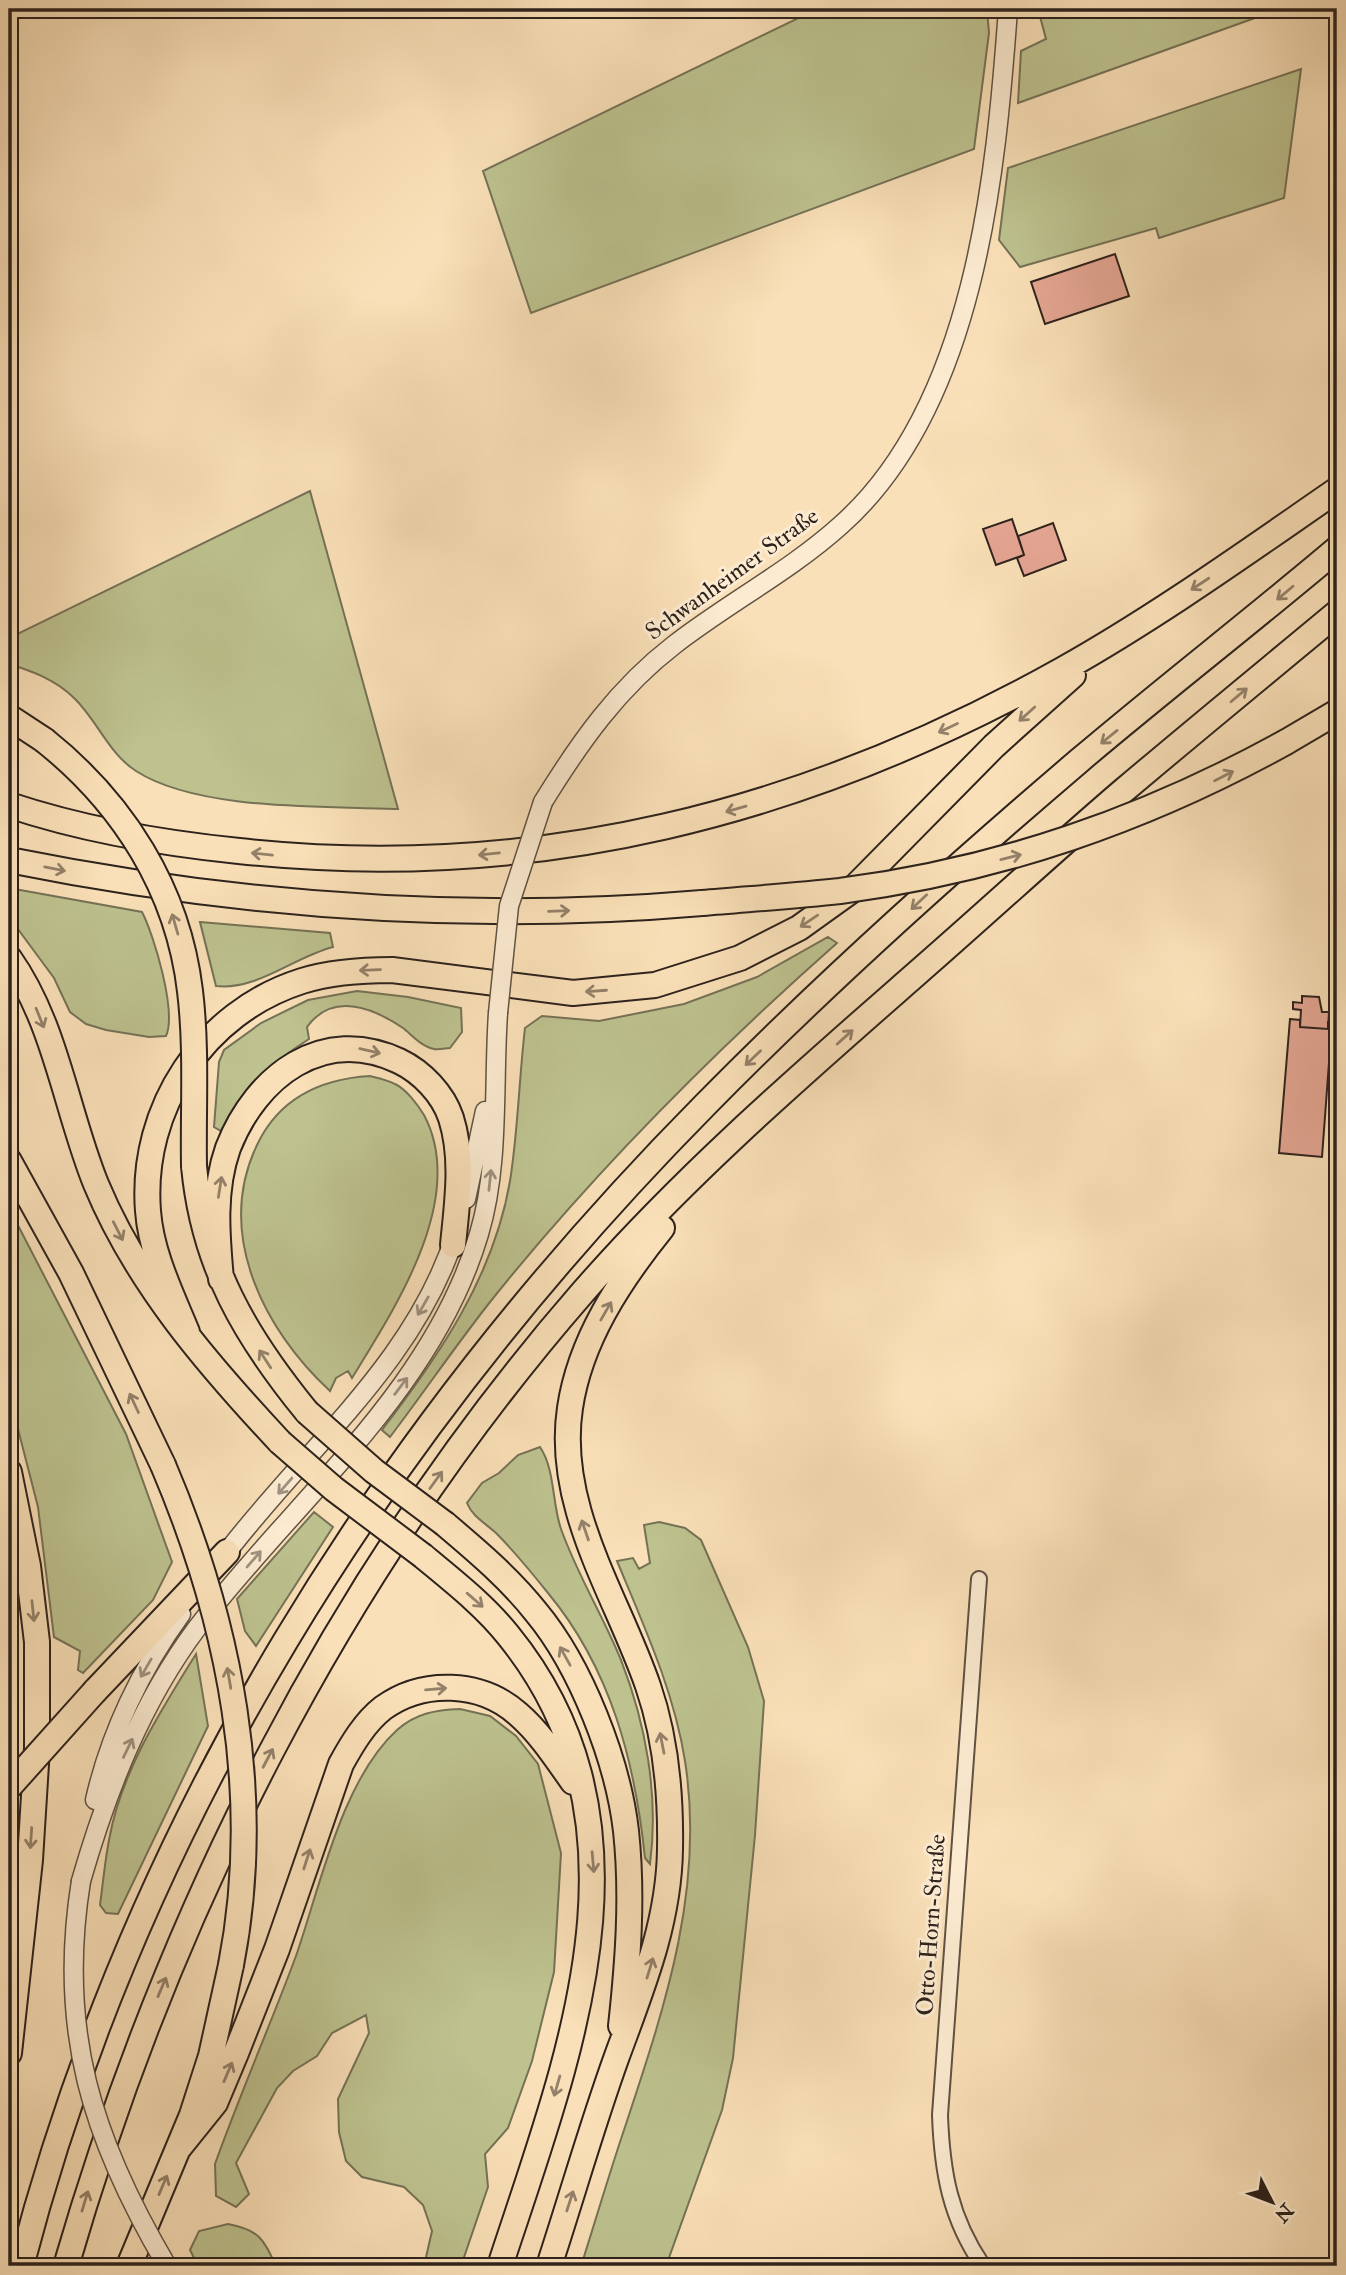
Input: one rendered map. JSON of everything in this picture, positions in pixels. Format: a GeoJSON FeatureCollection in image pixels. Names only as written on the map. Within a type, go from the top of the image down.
{"type":"FeatureCollection","features":[{"type":"Feature","properties":{"kind":"highway"},"geometry":{"type":"LineString","coordinates":[[9,805],[67,823],[156,842],[320,860],[451,858],[544,850],[684,823],[748,805],[853,769],[1009,698],[1116,638],[1337,490]]}},
{"type":"Feature","properties":{"kind":"highway"},"geometry":{"type":"LineString","coordinates":[[21,2266],[52,2158],[96,2026],[145,1908],[215,1762],[258,1683],[350,1536],[446,1402],[562,1262],[630,1186],[703,1107],[809,1003],[1081,760],[1337,548]]}},
{"type":"Feature","properties":{"kind":"highway"},"geometry":{"type":"LineString","coordinates":[[66,2266],[125,2081],[191,1917],[260,1772],[340,1630],[431,1487],[548,1334],[625,1246],[740,1133],[1121,792],[1337,613]]}},
{"type":"Feature","properties":{"kind":"highway"},"geometry":{"type":"LineString","coordinates":[[187,1332],[165,1279],[151,1232],[147,1193],[151,1150],[164,1107],[176,1083],[199,1050],[230,1018],[261,999],[302,981],[362,970],[392,970],[573,993],[655,985],[740,958],[799,928],[852,890],[1011,730],[1116,638]]}},
{"type":"Feature","properties":{"kind":"highway"},"geometry":{"type":"LineString","coordinates":[[9,860],[147,886],[317,905],[472,912],[634,909],[850,889],[940,874],[1025,853],[1094,832],[1170,802],[1286,742],[1337,712]]}},
{"type":"Feature","properties":{"kind":"highway"},"geometry":{"type":"LineString","coordinates":[[9,716],[70,760],[114,808],[153,869],[172,912],[190,991],[194,1166],[198,1211],[221,1279],[269,1365],[307,1412],[374,1471],[480,1553],[537,1613],[579,1681],[612,1768],[626,1828],[629,1880],[628,1962],[618,2055]]}},
{"type":"Feature","properties":{"kind":"highway"},"geometry":{"type":"LineString","coordinates":[[9,958],[30,993],[46,1031],[82,1147],[113,1222],[133,1259],[238,1397],[280,1442],[334,1489],[423,1556],[482,1606],[509,1636],[533,1671],[557,1716],[573,1759],[582,1795],[594,1867],[594,1900],[579,2006],[500,2266]]}},
{"type":"Feature","properties":{"kind":"highway"},"geometry":{"type":"LineString","coordinates":[[221,1279],[216,1216],[225,1161],[238,1128],[262,1093],[289,1066],[310,1056],[339,1049],[374,1051],[411,1067],[444,1104],[458,1146],[453,1245]]}},
{"type":"Feature","properties":{"kind":"highway"},"geometry":{"type":"LineString","coordinates":[[549,2266],[618,2055],[639,2003],[661,1927],[670,1852],[668,1784],[649,1689],[576,1501],[569,1456],[570,1409],[591,1339],[616,1292],[642,1253],[740,1133]]}},
{"type":"Feature","properties":{"kind":"highway"},"geometry":{"type":"LineString","coordinates":[[9,1161],[77,1284],[163,1465],[212,1595],[233,1695],[241,1761],[243,1848],[231,1965],[211,2056],[178,2149],[129,2266]]}},
{"type":"Feature","properties":{"kind":"highway"},"geometry":{"type":"LineString","coordinates":[[9,1472],[28,1566],[37,1642],[37,1748],[30,1860],[9,2053]]}},
{"type":"Feature","properties":{"kind":"highway"},"geometry":{"type":"LineString","coordinates":[[9,1787],[227,1552]]}},
{"type":"Feature","properties":{"kind":"highway"},"geometry":{"type":"LineString","coordinates":[[178,2149],[215,2103],[277,1949],[341,1764],[357,1737],[383,1709],[408,1695],[429,1689],[469,1689],[492,1697],[527,1723],[582,1795]]}},
{"type":"Feature","properties":{"kind":"street","name":"Schwanheimer Straße"},"geometry":{"type":"LineString","coordinates":[[494,1069],[509,906],[543,802],[591,727],[633,680],[674,644],[779,573],[844,523],[872,491],[913,434],[947,360],[974,268],[998,135],[1008,9]]}},
{"type":"Feature","properties":{"kind":"street"},"geometry":{"type":"LineString","coordinates":[[167,2266],[140,2220],[119,2174],[85,2083],[74,2004],[74,1922],[98,1789],[114,1738],[140,1680],[165,1636],[227,1552],[367,1391],[421,1311],[453,1245],[494,1069]]}},
{"type":"Feature","properties":{"kind":"street"},"geometry":{"type":"LineString","coordinates":[[81,1881],[105,1800],[124,1756],[177,1658],[233,1583],[397,1393],[447,1312],[480,1234],[489,1189],[494,1069]]}},
{"type":"Feature","properties":{"kind":"street","name":"Otto-Horn-Straße"},"geometry":{"type":"LineString","coordinates":[[979,1579],[940,2115],[942,2165],[950,2200],[965,2236],[983,2266]]}},
{"type":"Feature","properties":{"kind":"green space"},"geometry":{"type":"Polygon","coordinates":[[[817,9],[987,9],[989,33],[974,149],[531,313],[483,171],[817,9]]]}},
{"type":"Feature","properties":{"kind":"green space"},"geometry":{"type":"Polygon","coordinates":[[[1038,9],[1280,9],[1018,103],[1021,51],[1046,39],[1038,9]]]}},
{"type":"Feature","properties":{"kind":"green space"},"geometry":{"type":"Polygon","coordinates":[[[1301,69],[1284,198],[1159,238],[1156,228],[1020,267],[999,240],[1008,168],[1301,69]]]}},
{"type":"Feature","properties":{"kind":"green space"},"geometry":{"type":"Polygon","coordinates":[[[310,491],[398,809],[263,804],[227,800],[162,784],[136,771],[118,756],[82,707],[67,692],[43,677],[9,664],[9,638],[310,491]]]}},
{"type":"Feature","properties":{"kind":"green space"},"geometry":{"type":"Polygon","coordinates":[[[9,888],[142,912],[163,974],[169,1010],[166,1036],[149,1037],[106,1030],[86,1024],[70,1012],[54,978],[9,917],[9,888]]]}},
{"type":"Feature","properties":{"kind":"green space"},"geometry":{"type":"Polygon","coordinates":[[[200,922],[330,933],[333,947],[246,983],[216,986],[200,922]]]}},
{"type":"Feature","properties":{"kind":"green space"},"geometry":{"type":"Polygon","coordinates":[[[828,937],[837,943],[746,1026],[658,1112],[533,1249],[467,1331],[390,1437],[382,1430],[443,1344],[491,1250],[510,1181],[525,1028],[542,1016],[599,1021],[684,1004],[757,977],[828,937]]]}},
{"type":"Feature","properties":{"kind":"green space"},"geometry":{"type":"Polygon","coordinates":[[[357,991],[408,997],[461,1008],[462,1032],[450,1048],[434,1049],[421,1043],[391,1020],[366,1009],[340,1006],[328,1009],[307,1027],[309,1039],[269,1068],[247,1090],[221,1131],[214,1127],[219,1062],[224,1050],[261,1023],[308,1000],[357,991]]]}},
{"type":"Feature","properties":{"kind":"green space"},"geometry":{"type":"Polygon","coordinates":[[[370,1076],[399,1086],[424,1115],[435,1147],[437,1181],[432,1216],[421,1251],[405,1286],[352,1378],[348,1371],[336,1378],[330,1391],[284,1339],[266,1309],[252,1277],[244,1244],[241,1211],[246,1177],[258,1143],[278,1114],[290,1103],[319,1087],[335,1081],[370,1076]]]}},
{"type":"Feature","properties":{"kind":"green space"},"geometry":{"type":"Polygon","coordinates":[[[9,1208],[126,1434],[172,1562],[153,1600],[83,1673],[78,1670],[80,1651],[54,1637],[38,1507],[9,1394],[9,1208]]]}},
{"type":"Feature","properties":{"kind":"green space"},"geometry":{"type":"Polygon","coordinates":[[[540,1447],[551,1476],[561,1529],[621,1660],[644,1735],[653,1812],[650,1864],[645,1858],[627,1752],[604,1685],[588,1653],[570,1622],[542,1585],[503,1540],[475,1516],[467,1503],[482,1483],[499,1473],[518,1455],[540,1447]]]}},
{"type":"Feature","properties":{"kind":"green space"},"geometry":{"type":"Polygon","coordinates":[[[314,1512],[333,1527],[256,1646],[245,1631],[237,1599],[314,1512]]]}},
{"type":"Feature","properties":{"kind":"green space"},"geometry":{"type":"Polygon","coordinates":[[[659,1522],[685,1528],[701,1540],[748,1647],[764,1701],[755,1835],[733,2058],[722,2110],[666,2266],[581,2266],[667,1991],[678,1946],[690,1855],[690,1808],[685,1761],[674,1709],[657,1659],[617,1561],[633,1558],[639,1569],[650,1563],[644,1525],[659,1522]]]}},
{"type":"Feature","properties":{"kind":"green space"},"geometry":{"type":"Polygon","coordinates":[[[196,1654],[208,1726],[118,1914],[106,1913],[100,1905],[105,1864],[123,1790],[144,1743],[196,1654]]]}},
{"type":"Feature","properties":{"kind":"green space"},"geometry":{"type":"Polygon","coordinates":[[[460,1709],[490,1716],[516,1736],[538,1764],[561,1853],[554,1972],[532,2061],[508,2128],[485,2154],[488,2187],[461,2266],[424,2266],[432,2231],[423,2205],[404,2187],[362,2177],[346,2161],[339,2132],[338,2099],[369,2033],[366,2015],[332,2033],[317,2056],[293,2071],[277,2088],[236,2163],[249,2194],[236,2207],[216,2196],[215,2164],[296,1956],[335,1836],[361,1777],[378,1751],[404,1724],[427,1714],[460,1709]]]}},
{"type":"Feature","properties":{"kind":"green space"},"geometry":{"type":"Polygon","coordinates":[[[228,2224],[247,2229],[259,2237],[276,2266],[198,2266],[190,2250],[199,2231],[228,2224]]]}},
{"type":"Feature","properties":{"kind":"building"},"geometry":{"type":"Polygon","coordinates":[[[1115,254],[1129,296],[1045,324],[1031,282],[1115,254]]]}},
{"type":"Feature","properties":{"kind":"building"},"geometry":{"type":"Polygon","coordinates":[[[1012,519],[1024,555],[996,565],[983,529],[1012,519]]]}},
{"type":"Feature","properties":{"kind":"building"},"geometry":{"type":"Polygon","coordinates":[[[1053,523],[1066,560],[1024,576],[1017,558],[1024,555],[1018,536],[1053,523]]]}},
{"type":"Feature","properties":{"kind":"building"},"geometry":{"type":"Polygon","coordinates":[[[1302,996],[1319,997],[1322,1012],[1329,1012],[1328,1029],[1300,1027],[1301,1010],[1293,1009],[1293,1002],[1302,1003],[1302,996]]]}},
{"type":"Feature","properties":{"kind":"building"},"geometry":{"type":"Polygon","coordinates":[[[1290,1019],[1300,1020],[1300,1027],[1328,1029],[1328,1022],[1332,1022],[1322,1157],[1279,1153],[1290,1019]]]}}]}
